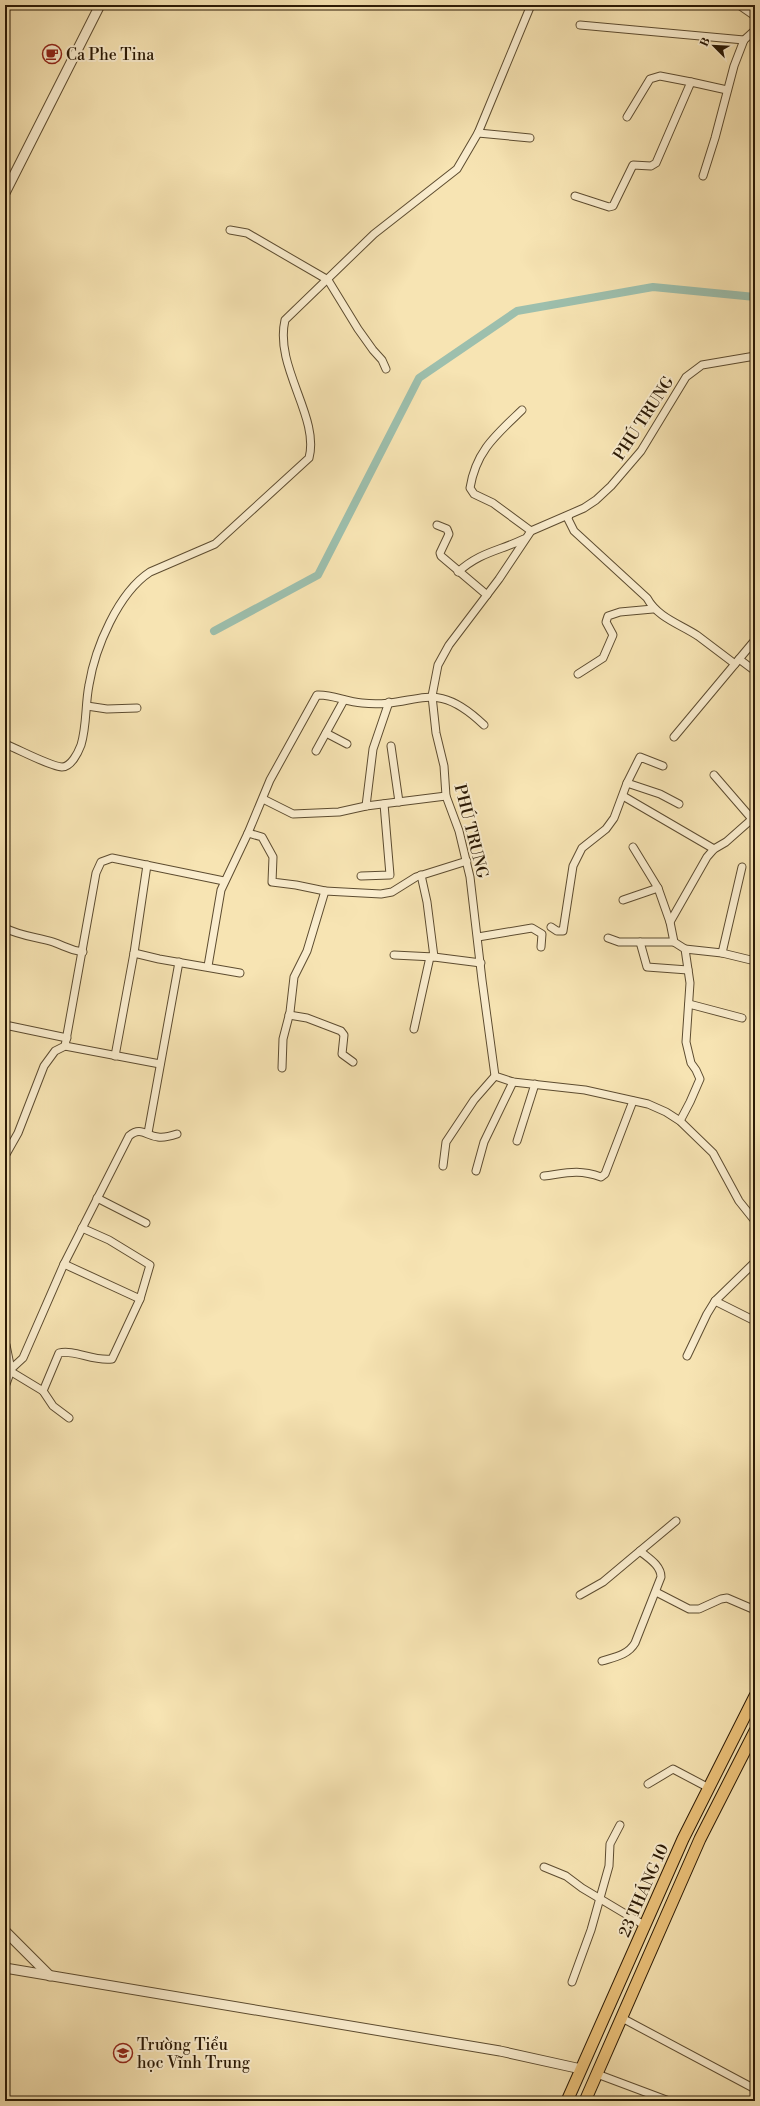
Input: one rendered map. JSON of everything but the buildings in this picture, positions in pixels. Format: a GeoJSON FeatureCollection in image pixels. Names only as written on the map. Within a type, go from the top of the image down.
{"type":"FeatureCollection","features":[{"type":"Feature","properties":{"kind":"main road","name":"23 THÁNG 10"},"geometry":{"type":"LineString","coordinates":[[567,2101],[644,1925],[709,1788],[755,1696]]}},
{"type":"Feature","properties":{"kind":"main road","name":"23 THÁNG 10"},"geometry":{"type":"LineString","coordinates":[[585,2101],[700,1839],[755,1731]]}},
{"type":"Feature","properties":{"kind":"main road"},"geometry":{"type":"LineString","coordinates":[[581,2069],[597,2074]]}},
{"type":"Feature","properties":{"kind":"street"},"geometry":{"type":"LineString","coordinates":[[5,193],[100,5]]}},
{"type":"Feature","properties":{"kind":"street"},"geometry":{"type":"LineString","coordinates":[[5,744],[62,767],[68,765],[80,747],[86,725],[89,685],[102,642],[119,607],[142,578],[161,567],[215,544],[309,458],[311,450],[308,429],[289,370],[282,341],[282,331],[285,320],[374,234],[457,169],[478,133],[531,5]]}},
{"type":"Feature","properties":{"kind":"street"},"geometry":{"type":"LineString","coordinates":[[739,5],[755,16]]}},
{"type":"Feature","properties":{"kind":"street"},"geometry":{"type":"LineString","coordinates":[[580,25],[744,40]]}},
{"type":"Feature","properties":{"kind":"street"},"geometry":{"type":"LineString","coordinates":[[703,176],[715,138],[727,90],[744,40],[755,30]]}},
{"type":"Feature","properties":{"kind":"street"},"geometry":{"type":"LineString","coordinates":[[627,117],[650,79],[660,76],[727,90]]}},
{"type":"Feature","properties":{"kind":"street"},"geometry":{"type":"LineString","coordinates":[[575,196],[609,207],[613,206],[634,165],[648,167],[656,163],[691,82]]}},
{"type":"Feature","properties":{"kind":"street"},"geometry":{"type":"LineString","coordinates":[[478,133],[530,138]]}},
{"type":"Feature","properties":{"kind":"street"},"geometry":{"type":"LineString","coordinates":[[230,230],[247,233],[328,280],[358,330],[372,350],[382,360],[386,369]]}},
{"type":"Feature","properties":{"kind":"street","name":"PHÚ TRUNG"},"geometry":{"type":"LineString","coordinates":[[495,1076],[467,861],[459,831],[446,796],[444,766],[436,733],[432,696],[435,675],[443,656],[458,633],[510,563],[524,539],[531,531],[569,515],[596,500],[620,476],[641,451],[686,377],[702,365],[755,356]]}},
{"type":"Feature","properties":{"kind":"street"},"geometry":{"type":"LineString","coordinates":[[522,410],[484,448],[476,462],[470,488],[474,494],[493,503],[531,531]]}},
{"type":"Feature","properties":{"kind":"street"},"geometry":{"type":"LineString","coordinates":[[569,515],[568,519],[574,531],[647,598],[653,609],[755,671]]}},
{"type":"Feature","properties":{"kind":"street"},"geometry":{"type":"LineString","coordinates":[[437,525],[447,529],[449,534],[440,553],[441,556],[458,572],[487,595]]}},
{"type":"Feature","properties":{"kind":"street"},"geometry":{"type":"LineString","coordinates":[[458,572],[470,561],[481,555],[524,539]]}},
{"type":"Feature","properties":{"kind":"street"},"geometry":{"type":"LineString","coordinates":[[578,674],[604,656],[613,636],[606,622],[608,616],[620,612],[653,609]]}},
{"type":"Feature","properties":{"kind":"street"},"geometry":{"type":"LineString","coordinates":[[674,737],[755,640]]}},
{"type":"Feature","properties":{"kind":"street"},"geometry":{"type":"LineString","coordinates":[[208,966],[224,881],[248,832],[270,780],[316,695],[324,695],[362,703],[389,702],[432,696],[456,702],[484,725]]}},
{"type":"Feature","properties":{"kind":"street"},"geometry":{"type":"LineString","coordinates":[[316,751],[344,700]]}},
{"type":"Feature","properties":{"kind":"street"},"geometry":{"type":"LineString","coordinates":[[366,806],[373,749],[389,702]]}},
{"type":"Feature","properties":{"kind":"street"},"geometry":{"type":"LineString","coordinates":[[87,706],[107,709],[138,708]]}},
{"type":"Feature","properties":{"kind":"street"},"geometry":{"type":"LineString","coordinates":[[326,733],[348,744]]}},
{"type":"Feature","properties":{"kind":"street"},"geometry":{"type":"LineString","coordinates":[[391,746],[399,802]]}},
{"type":"Feature","properties":{"kind":"street"},"geometry":{"type":"LineString","coordinates":[[551,927],[557,931],[563,930],[573,866],[582,848],[606,829],[614,818],[627,783],[640,757],[663,766]]}},
{"type":"Feature","properties":{"kind":"street"},"geometry":{"type":"LineString","coordinates":[[670,922],[700,866],[714,849],[726,842],[754,819],[714,775]]}},
{"type":"Feature","properties":{"kind":"street"},"geometry":{"type":"LineString","coordinates":[[627,783],[660,794],[679,804]]}},
{"type":"Feature","properties":{"kind":"street"},"geometry":{"type":"LineString","coordinates":[[263,799],[293,814],[339,812],[366,806],[446,796]]}},
{"type":"Feature","properties":{"kind":"street"},"geometry":{"type":"LineString","coordinates":[[623,796],[714,849]]}},
{"type":"Feature","properties":{"kind":"street"},"geometry":{"type":"LineString","coordinates":[[361,876],[390,875],[384,804]]}},
{"type":"Feature","properties":{"kind":"street"},"geometry":{"type":"LineString","coordinates":[[248,832],[262,837],[273,857],[272,882],[296,884],[325,891],[381,894],[392,892],[421,875],[467,861]]}},
{"type":"Feature","properties":{"kind":"street"},"geometry":{"type":"LineString","coordinates":[[633,847],[658,888],[670,922],[674,942]]}},
{"type":"Feature","properties":{"kind":"street"},"geometry":{"type":"LineString","coordinates":[[65,1046],[96,873],[101,862],[112,858],[224,881]]}},
{"type":"Feature","properties":{"kind":"street"},"geometry":{"type":"LineString","coordinates":[[115,1056],[134,953],[147,865]]}},
{"type":"Feature","properties":{"kind":"street"},"geometry":{"type":"LineString","coordinates":[[722,953],[742,867]]}},
{"type":"Feature","properties":{"kind":"street"},"geometry":{"type":"LineString","coordinates":[[414,1029],[432,957],[427,902],[421,875]]}},
{"type":"Feature","properties":{"kind":"street"},"geometry":{"type":"LineString","coordinates":[[623,900],[658,888]]}},
{"type":"Feature","properties":{"kind":"street"},"geometry":{"type":"LineString","coordinates":[[282,1068],[283,1039],[289,1015],[294,977],[307,950],[325,891]]}},
{"type":"Feature","properties":{"kind":"street"},"geometry":{"type":"LineString","coordinates":[[5,928],[35,938],[54,942],[70,950],[82,952]]}},
{"type":"Feature","properties":{"kind":"street"},"geometry":{"type":"LineString","coordinates":[[478,937],[532,928],[542,934],[541,948]]}},
{"type":"Feature","properties":{"kind":"street"},"geometry":{"type":"LineString","coordinates":[[608,938],[619,942],[674,942],[685,950],[722,953],[755,961]]}},
{"type":"Feature","properties":{"kind":"street"},"geometry":{"type":"LineString","coordinates":[[640,942],[647,968],[688,970]]}},
{"type":"Feature","properties":{"kind":"street"},"geometry":{"type":"LineString","coordinates":[[680,1121],[700,1078],[691,1063],[686,1042],[689,1004],[688,970],[685,950]]}},
{"type":"Feature","properties":{"kind":"street"},"geometry":{"type":"LineString","coordinates":[[134,953],[240,973]]}},
{"type":"Feature","properties":{"kind":"street"},"geometry":{"type":"LineString","coordinates":[[394,956],[432,957],[481,963]]}},
{"type":"Feature","properties":{"kind":"street"},"geometry":{"type":"LineString","coordinates":[[148,1133],[179,962]]}},
{"type":"Feature","properties":{"kind":"street"},"geometry":{"type":"LineString","coordinates":[[689,1004],[742,1018]]}},
{"type":"Feature","properties":{"kind":"street"},"geometry":{"type":"LineString","coordinates":[[289,1015],[314,1020],[341,1031],[344,1035],[342,1054],[353,1062]]}},
{"type":"Feature","properties":{"kind":"street"},"geometry":{"type":"LineString","coordinates":[[5,1025],[66,1038]]}},
{"type":"Feature","properties":{"kind":"street"},"geometry":{"type":"LineString","coordinates":[[5,1156],[18,1133],[44,1066],[55,1051],[65,1046],[160,1064]]}},
{"type":"Feature","properties":{"kind":"street"},"geometry":{"type":"LineString","coordinates":[[443,1166],[446,1142],[474,1100],[495,1076],[513,1082],[584,1090],[656,1107],[680,1121],[713,1153],[739,1201],[755,1221]]}},
{"type":"Feature","properties":{"kind":"street"},"geometry":{"type":"LineString","coordinates":[[476,1171],[487,1135],[513,1082]]}},
{"type":"Feature","properties":{"kind":"street"},"geometry":{"type":"LineString","coordinates":[[517,1141],[534,1084]]}},
{"type":"Feature","properties":{"kind":"street"},"geometry":{"type":"LineString","coordinates":[[544,1176],[578,1171],[585,1171],[601,1177],[605,1174],[633,1101]]}},
{"type":"Feature","properties":{"kind":"street"},"geometry":{"type":"LineString","coordinates":[[8,1369],[23,1358],[64,1264],[129,1136],[133,1132],[142,1130],[155,1137],[163,1138],[177,1134]]}},
{"type":"Feature","properties":{"kind":"street"},"geometry":{"type":"LineString","coordinates":[[97,1198],[146,1224]]}},
{"type":"Feature","properties":{"kind":"street"},"geometry":{"type":"LineString","coordinates":[[43,1391],[59,1354],[70,1353],[105,1360],[112,1359],[116,1354],[140,1300],[150,1265],[109,1240],[82,1228]]}},
{"type":"Feature","properties":{"kind":"street"},"geometry":{"type":"LineString","coordinates":[[687,1356],[704,1319],[715,1301],[755,1262]]}},
{"type":"Feature","properties":{"kind":"street"},"geometry":{"type":"LineString","coordinates":[[64,1264],[140,1300]]}},
{"type":"Feature","properties":{"kind":"street"},"geometry":{"type":"LineString","coordinates":[[715,1301],[755,1321]]}},
{"type":"Feature","properties":{"kind":"street"},"geometry":{"type":"LineString","coordinates":[[5,1345],[8,1369],[5,1384]]}},
{"type":"Feature","properties":{"kind":"street"},"geometry":{"type":"LineString","coordinates":[[8,1369],[43,1391],[53,1406],[69,1418]]}},
{"type":"Feature","properties":{"kind":"street"},"geometry":{"type":"LineString","coordinates":[[580,1595],[603,1582],[676,1520]]}},
{"type":"Feature","properties":{"kind":"street"},"geometry":{"type":"LineString","coordinates":[[602,1660],[632,1649],[656,1592],[661,1572],[658,1567],[640,1551]]}},
{"type":"Feature","properties":{"kind":"street"},"geometry":{"type":"LineString","coordinates":[[656,1592],[689,1609],[699,1609],[727,1598],[755,1610]]}},
{"type":"Feature","properties":{"kind":"street"},"geometry":{"type":"LineString","coordinates":[[648,1784],[673,1769],[709,1788]]}},
{"type":"Feature","properties":{"kind":"street"},"geometry":{"type":"LineString","coordinates":[[572,1982],[589,1937],[609,1866],[610,1844],[620,1825]]}},
{"type":"Feature","properties":{"kind":"street"},"geometry":{"type":"LineString","coordinates":[[544,1867],[566,1876],[599,1899],[644,1925]]}},
{"type":"Feature","properties":{"kind":"street"},"geometry":{"type":"LineString","coordinates":[[5,1931],[50,1976]]}},
{"type":"Feature","properties":{"kind":"street"},"geometry":{"type":"LineString","coordinates":[[5,1968],[500,2051],[581,2069]]}},
{"type":"Feature","properties":{"kind":"street"},"geometry":{"type":"LineString","coordinates":[[622,2018],[755,2089]]}},
{"type":"Feature","properties":{"kind":"street"},"geometry":{"type":"LineString","coordinates":[[597,2074],[669,2101]]}},
{"type":"Feature","properties":{"kind":"waterway"},"geometry":{"type":"LineString","coordinates":[[214,631],[318,575],[419,378],[517,311],[653,287],[755,297]]}},
{"type":"Feature","properties":{"kind":"place","name":"Ca Phe Tina"},"geometry":{"type":"Point","coordinates":[52,54]}},
{"type":"Feature","properties":{"kind":"place","name":"Trường Tiểu học Vĩnh Trung"},"geometry":{"type":"Point","coordinates":[123,2053]}}]}
